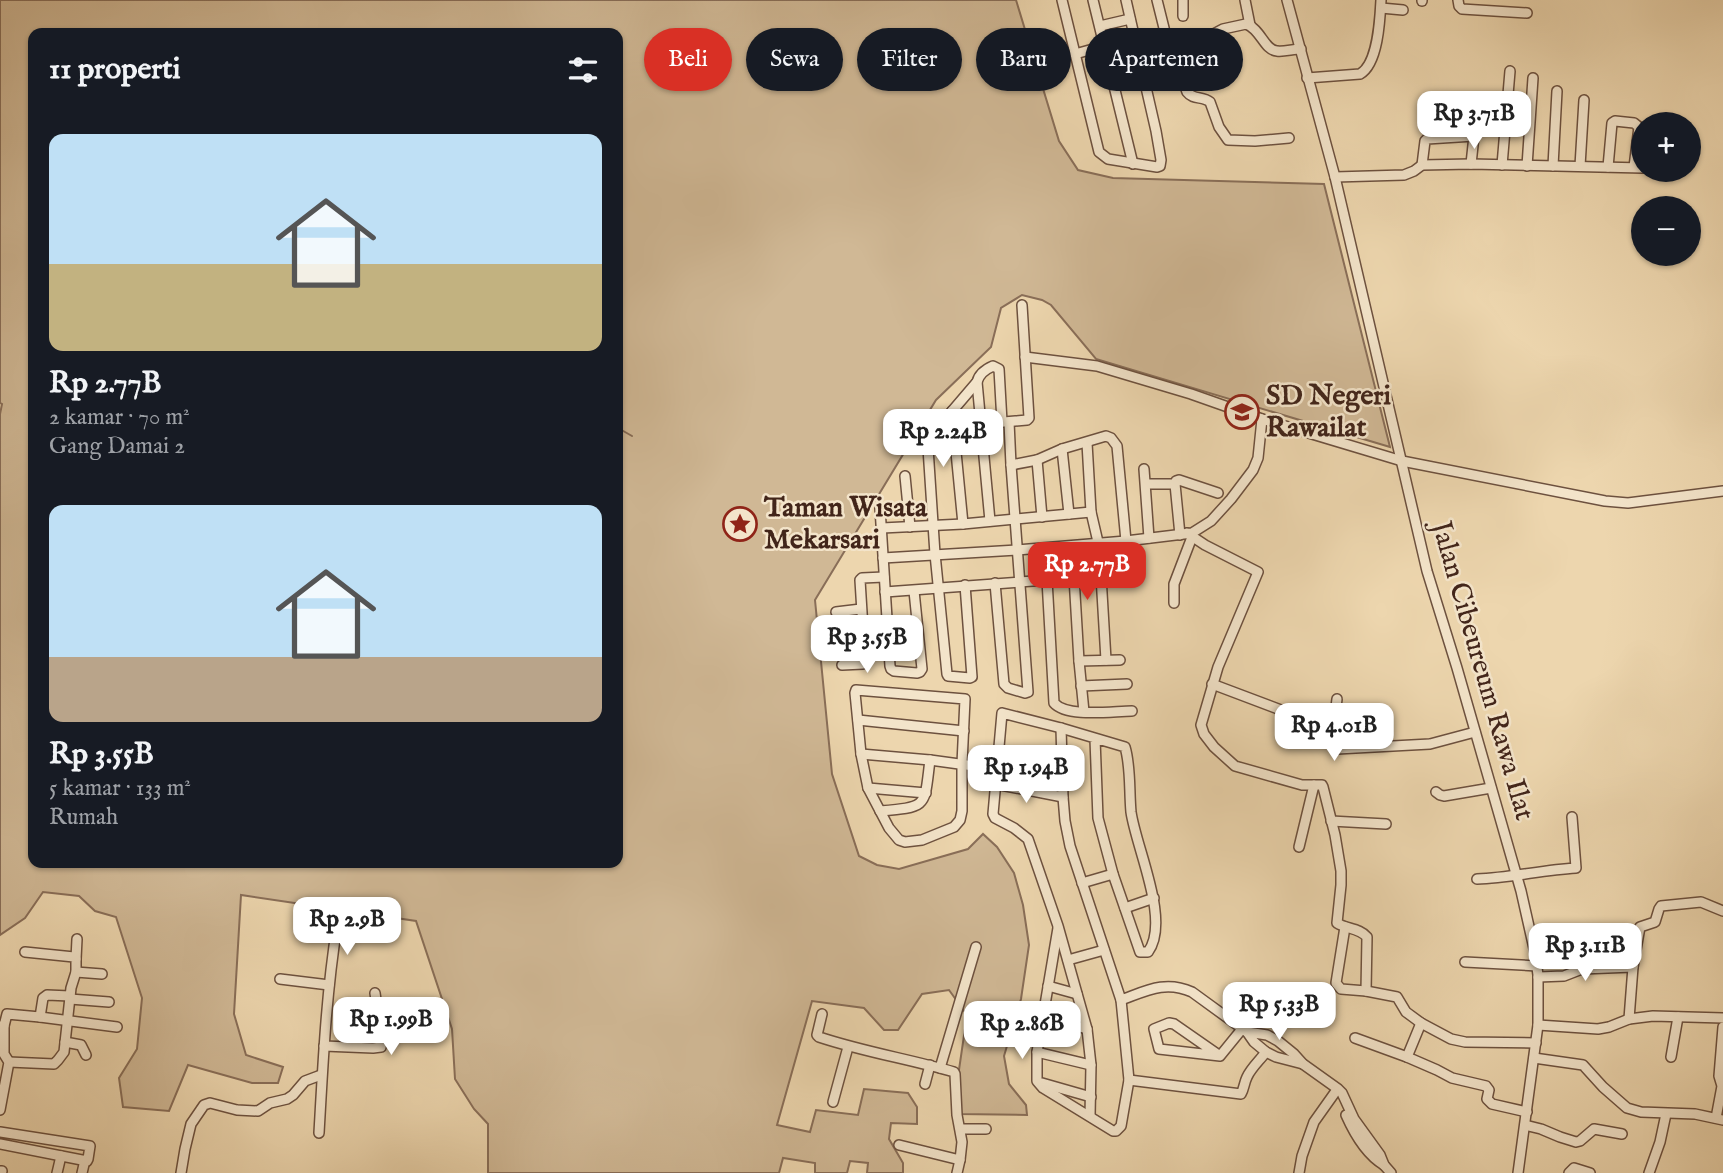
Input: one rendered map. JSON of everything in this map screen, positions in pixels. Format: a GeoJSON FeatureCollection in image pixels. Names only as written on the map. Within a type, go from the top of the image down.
{"type":"FeatureCollection","features":[{"type":"Feature","properties":{"kind":"street"},"geometry":{"type":"LineString","coordinates":[[1062,0],[1099,152],[1108,159],[1160,166],[1147,91]]}},
{"type":"Feature","properties":{"kind":"street"},"geometry":{"type":"LineString","coordinates":[[1093,0],[1100,26],[1130,19]]}},
{"type":"Feature","properties":{"kind":"street"},"geometry":{"type":"LineString","coordinates":[[1126,0],[1132,28]]}},
{"type":"Feature","properties":{"kind":"street"},"geometry":{"type":"LineString","coordinates":[[1157,0],[1164,28]]}},
{"type":"Feature","properties":{"kind":"street"},"geometry":{"type":"LineString","coordinates":[[1182,0],[1183,16]]}},
{"type":"Feature","properties":{"kind":"street"},"geometry":{"type":"LineString","coordinates":[[1245,0],[1250,25],[1269,49],[1301,49]]}},
{"type":"Feature","properties":{"kind":"street","name":"Jalan Cibeureum Rawa Ilat"},"geometry":{"type":"LineString","coordinates":[[1287,0],[1409,462],[1427,572],[1517,876],[1538,966],[1538,1025],[1518,1173]]}},
{"type":"Feature","properties":{"kind":"street"},"geometry":{"type":"LineString","coordinates":[[1458,0],[1461,9],[1527,13]]}},
{"type":"Feature","properties":{"kind":"street"},"geometry":{"type":"LineString","coordinates":[[1307,78],[1360,74],[1366,71],[1373,56],[1381,4],[1403,10]]}},
{"type":"Feature","properties":{"kind":"street"},"geometry":{"type":"LineString","coordinates":[[1230,28],[1250,25]]}},
{"type":"Feature","properties":{"kind":"street"},"geometry":{"type":"LineString","coordinates":[[1075,54],[1085,53]]}},
{"type":"Feature","properties":{"kind":"street"},"geometry":{"type":"LineString","coordinates":[[1502,165],[1510,72]]}},
{"type":"Feature","properties":{"kind":"street"},"geometry":{"type":"LineString","coordinates":[[1527,166],[1533,78]]}},
{"type":"Feature","properties":{"kind":"street"},"geometry":{"type":"LineString","coordinates":[[1115,91],[1133,164]]}},
{"type":"Feature","properties":{"kind":"street"},"geometry":{"type":"LineString","coordinates":[[1187,91],[1193,97],[1210,102],[1219,127],[1228,140],[1289,138]]}},
{"type":"Feature","properties":{"kind":"street"},"geometry":{"type":"LineString","coordinates":[[1553,166],[1557,91]]}},
{"type":"Feature","properties":{"kind":"street"},"geometry":{"type":"LineString","coordinates":[[1580,166],[1584,100]]}},
{"type":"Feature","properties":{"kind":"street"},"geometry":{"type":"LineString","coordinates":[[1471,164],[1476,118],[1486,118],[1496,108],[1507,107]]}},
{"type":"Feature","properties":{"kind":"street"},"geometry":{"type":"LineString","coordinates":[[1608,167],[1612,123],[1631,123]]}},
{"type":"Feature","properties":{"kind":"street"},"geometry":{"type":"LineString","coordinates":[[1422,165],[1427,139],[1474,136]]}},
{"type":"Feature","properties":{"kind":"street"},"geometry":{"type":"LineString","coordinates":[[1336,181],[1404,175],[1422,165],[1631,167]]}},
{"type":"Feature","properties":{"kind":"street"},"geometry":{"type":"LineString","coordinates":[[981,424],[1029,418],[1022,304]]}},
{"type":"Feature","properties":{"kind":"street"},"geometry":{"type":"LineString","coordinates":[[1025,357],[1097,366],[1262,419],[1409,462],[1605,501],[1628,503],[1723,491]]}},
{"type":"Feature","properties":{"kind":"street"},"geometry":{"type":"LineString","coordinates":[[990,521],[977,382],[978,377],[993,366],[999,369],[1011,465],[1029,689],[1025,693],[1008,688],[1004,684],[995,583]]}},
{"type":"Feature","properties":{"kind":"street"},"geometry":{"type":"LineString","coordinates":[[965,585],[970,678],[947,674],[928,449],[936,430],[977,382]]}},
{"type":"Feature","properties":{"kind":"street"},"geometry":{"type":"LineString","coordinates":[[952,411],[963,524]]}},
{"type":"Feature","properties":{"kind":"street"},"geometry":{"type":"LineString","coordinates":[[883,558],[1017,550],[1192,533],[1210,522],[1253,470],[1258,458],[1262,419]]}},
{"type":"Feature","properties":{"kind":"street"},"geometry":{"type":"LineString","coordinates":[[1011,465],[1037,460],[1062,449],[1106,436],[1114,441],[1117,446],[1126,541]]}},
{"type":"Feature","properties":{"kind":"street"},"geometry":{"type":"LineString","coordinates":[[1087,443],[1091,512],[1098,542],[1101,576],[1106,660]]}},
{"type":"Feature","properties":{"kind":"street"},"geometry":{"type":"LineString","coordinates":[[1062,449],[1069,514]]}},
{"type":"Feature","properties":{"kind":"street"},"geometry":{"type":"LineString","coordinates":[[1037,460],[1042,517]]}},
{"type":"Feature","properties":{"kind":"street"},"geometry":{"type":"LineString","coordinates":[[1144,469],[1150,538]]}},
{"type":"Feature","properties":{"kind":"street"},"geometry":{"type":"LineString","coordinates":[[905,476],[910,527]]}},
{"type":"Feature","properties":{"kind":"street"},"geometry":{"type":"LineString","coordinates":[[1146,484],[1175,484],[1179,480],[1219,493]]}},
{"type":"Feature","properties":{"kind":"street"},"geometry":{"type":"LineString","coordinates":[[1174,603],[1174,584],[1186,535],[1175,484]]}},
{"type":"Feature","properties":{"kind":"street"},"geometry":{"type":"LineString","coordinates":[[880,508],[891,669],[894,671],[920,673],[922,669],[914,591]]}},
{"type":"Feature","properties":{"kind":"street"},"geometry":{"type":"LineString","coordinates":[[882,528],[963,524],[1091,512]]}},
{"type":"Feature","properties":{"kind":"street"},"geometry":{"type":"LineString","coordinates":[[1186,535],[1258,572],[1218,667],[1201,725],[1204,734],[1235,766],[1302,785],[1324,787],[1341,871],[1337,923],[1361,931],[1367,937],[1366,991]]}},
{"type":"Feature","properties":{"kind":"street"},"geometry":{"type":"LineString","coordinates":[[885,592],[1101,576]]}},
{"type":"Feature","properties":{"kind":"street"},"geometry":{"type":"LineString","coordinates":[[842,666],[864,662],[860,580],[884,577]]}},
{"type":"Feature","properties":{"kind":"street"},"geometry":{"type":"LineString","coordinates":[[1074,577],[1084,712]]}},
{"type":"Feature","properties":{"kind":"street"},"geometry":{"type":"LineString","coordinates":[[1047,580],[1054,703],[1061,708],[1084,712],[1132,711]]}},
{"type":"Feature","properties":{"kind":"street"},"geometry":{"type":"LineString","coordinates":[[836,612],[861,609]]}},
{"type":"Feature","properties":{"kind":"street"},"geometry":{"type":"LineString","coordinates":[[836,639],[863,636]]}},
{"type":"Feature","properties":{"kind":"street"},"geometry":{"type":"LineString","coordinates":[[1079,662],[1120,660]]}},
{"type":"Feature","properties":{"kind":"street"},"geometry":{"type":"LineString","coordinates":[[1081,686],[1127,684]]}},
{"type":"Feature","properties":{"kind":"street"},"geometry":{"type":"LineString","coordinates":[[1213,684],[1302,718],[1315,729],[1333,732]]}},
{"type":"Feature","properties":{"kind":"street"},"geometry":{"type":"LineString","coordinates":[[859,690],[965,698],[964,731],[960,820],[954,827],[922,840],[899,840],[868,788],[861,754],[855,692],[859,690]]}},
{"type":"Feature","properties":{"kind":"street"},"geometry":{"type":"LineString","coordinates":[[1337,699],[1333,732],[1337,749],[1430,744],[1475,732]]}},
{"type":"Feature","properties":{"kind":"street"},"geometry":{"type":"LineString","coordinates":[[1090,1116],[1091,1065],[1087,1029],[1058,926],[1028,839],[993,816],[1002,713],[1122,746],[1127,750],[1133,824],[1154,898],[1155,934],[1148,952],[1140,952],[1112,873],[1098,818],[1095,739]]}},
{"type":"Feature","properties":{"kind":"street"},"geometry":{"type":"LineString","coordinates":[[859,720],[964,731]]}},
{"type":"Feature","properties":{"kind":"street"},"geometry":{"type":"LineString","coordinates":[[1058,926],[1037,1052],[1037,1082],[1113,1131],[1119,1129],[1129,1080],[1121,1000],[1070,846],[1065,821],[1060,728]]}},
{"type":"Feature","properties":{"kind":"street"},"geometry":{"type":"LineString","coordinates":[[861,754],[996,769]]}},
{"type":"Feature","properties":{"kind":"street"},"geometry":{"type":"LineString","coordinates":[[880,811],[908,809],[922,802],[926,793],[930,760]]}},
{"type":"Feature","properties":{"kind":"street"},"geometry":{"type":"LineString","coordinates":[[995,784],[1063,797]]}},
{"type":"Feature","properties":{"kind":"street"},"geometry":{"type":"LineString","coordinates":[[1299,847],[1314,785]]}},
{"type":"Feature","properties":{"kind":"street"},"geometry":{"type":"LineString","coordinates":[[868,788],[926,793]]}},
{"type":"Feature","properties":{"kind":"street"},"geometry":{"type":"LineString","coordinates":[[1436,792],[1444,796],[1491,788]]}},
{"type":"Feature","properties":{"kind":"street"},"geometry":{"type":"LineString","coordinates":[[1477,879],[1576,868],[1572,817]]}},
{"type":"Feature","properties":{"kind":"street"},"geometry":{"type":"LineString","coordinates":[[1331,821],[1386,824]]}},
{"type":"Feature","properties":{"kind":"street"},"geometry":{"type":"LineString","coordinates":[[1082,883],[1112,873]]}},
{"type":"Feature","properties":{"kind":"street"},"geometry":{"type":"LineString","coordinates":[[1125,908],[1154,898]]}},
{"type":"Feature","properties":{"kind":"street"},"geometry":{"type":"LineString","coordinates":[[1629,1019],[1633,967],[1640,927],[1655,922],[1661,906],[1701,902],[1723,911]]}},
{"type":"Feature","properties":{"kind":"street"},"geometry":{"type":"LineString","coordinates":[[319,1133],[321,1075],[337,926]]}},
{"type":"Feature","properties":{"kind":"street"},"geometry":{"type":"LineString","coordinates":[[1345,927],[1336,983],[1341,989],[1397,997],[1406,1012],[1451,1039],[1465,1042],[1536,1043]]}},
{"type":"Feature","properties":{"kind":"street"},"geometry":{"type":"LineString","coordinates":[[9,1062],[54,1063],[64,1052],[70,997],[76,972],[77,939]]}},
{"type":"Feature","properties":{"kind":"street"},"geometry":{"type":"LineString","coordinates":[[940,1068],[976,947]]}},
{"type":"Feature","properties":{"kind":"street"},"geometry":{"type":"LineString","coordinates":[[1068,960],[1104,950]]}},
{"type":"Feature","properties":{"kind":"street"},"geometry":{"type":"LineString","coordinates":[[24,952],[76,959]]}},
{"type":"Feature","properties":{"kind":"street"},"geometry":{"type":"LineString","coordinates":[[1465,962],[1538,966]]}},
{"type":"Feature","properties":{"kind":"street"},"geometry":{"type":"LineString","coordinates":[[1538,977],[1564,976],[1582,969],[1633,967]]}},
{"type":"Feature","properties":{"kind":"street"},"geometry":{"type":"LineString","coordinates":[[76,972],[102,974]]}},
{"type":"Feature","properties":{"kind":"street"},"geometry":{"type":"LineString","coordinates":[[279,979],[329,985]]}},
{"type":"Feature","properties":{"kind":"street"},"geometry":{"type":"LineString","coordinates":[[1048,986],[1077,994]]}},
{"type":"Feature","properties":{"kind":"street"},"geometry":{"type":"LineString","coordinates":[[1121,1000],[1160,986],[1185,989],[1245,1030],[1266,1052],[1276,1058],[1303,1064]]}},
{"type":"Feature","properties":{"kind":"street"},"geometry":{"type":"LineString","coordinates":[[324,1046],[381,1047],[375,993]]}},
{"type":"Feature","properties":{"kind":"street"},"geometry":{"type":"LineString","coordinates":[[40,1017],[45,996],[49,995],[108,1002]]}},
{"type":"Feature","properties":{"kind":"street"},"geometry":{"type":"LineString","coordinates":[[0,1110],[9,1062],[4,1054],[2,1026],[8,1011],[117,1027]]}},
{"type":"Feature","properties":{"kind":"street"},"geometry":{"type":"LineString","coordinates":[[822,1014],[818,1036],[956,1074],[957,1115],[962,1142],[957,1173]]}},
{"type":"Feature","properties":{"kind":"street"},"geometry":{"type":"LineString","coordinates":[[1538,1025],[1598,1029],[1629,1019],[1653,1016],[1723,1018]]}},
{"type":"Feature","properties":{"kind":"street"},"geometry":{"type":"LineString","coordinates":[[1043,1017],[1087,1029]]}},
{"type":"Feature","properties":{"kind":"street"},"geometry":{"type":"LineString","coordinates":[[1671,1057],[1678,1017]]}},
{"type":"Feature","properties":{"kind":"street"},"geometry":{"type":"LineString","coordinates":[[1169,1023],[1174,1024],[1220,1056],[1159,1049],[1154,1029],[1169,1023]]}},
{"type":"Feature","properties":{"kind":"street"},"geometry":{"type":"LineString","coordinates":[[1407,1057],[1421,1023]]}},
{"type":"Feature","properties":{"kind":"street"},"geometry":{"type":"LineString","coordinates":[[1534,1058],[1583,1065],[1627,1108],[1641,1112],[1695,1114],[1720,1119],[1722,1086],[1719,1076],[1723,1027]]}},
{"type":"Feature","properties":{"kind":"street"},"geometry":{"type":"LineString","coordinates":[[1220,1056],[1245,1030]]}},
{"type":"Feature","properties":{"kind":"street"},"geometry":{"type":"LineString","coordinates":[[1245,1030],[1267,1035],[1278,1041],[1342,1093],[1354,1119],[1387,1169]]}},
{"type":"Feature","properties":{"kind":"street"},"geometry":{"type":"LineString","coordinates":[[1355,1038],[1407,1057],[1452,1078],[1486,1086],[1489,1090],[1487,1099],[1492,1104],[1527,1112]]}},
{"type":"Feature","properties":{"kind":"street"},"geometry":{"type":"LineString","coordinates":[[65,1042],[81,1045],[86,1055]]}},
{"type":"Feature","properties":{"kind":"street"},"geometry":{"type":"LineString","coordinates":[[833,1102],[848,1046]]}},
{"type":"Feature","properties":{"kind":"street"},"geometry":{"type":"LineString","coordinates":[[1037,1052],[1091,1065]]}},
{"type":"Feature","properties":{"kind":"street"},"geometry":{"type":"LineString","coordinates":[[1129,1080],[1241,1094],[1251,1071],[1266,1052]]}},
{"type":"Feature","properties":{"kind":"street"},"geometry":{"type":"LineString","coordinates":[[925,1084],[930,1065]]}},
{"type":"Feature","properties":{"kind":"street"},"geometry":{"type":"LineString","coordinates":[[181,1173],[191,1124],[204,1105],[210,1102],[237,1110],[258,1111],[270,1103],[293,1096],[304,1082],[321,1075]]}},
{"type":"Feature","properties":{"kind":"street"},"geometry":{"type":"LineString","coordinates":[[1037,1082],[1091,1097]]}},
{"type":"Feature","properties":{"kind":"street"},"geometry":{"type":"LineString","coordinates":[[1299,1173],[1314,1122],[1335,1089]]}},
{"type":"Feature","properties":{"kind":"street"},"geometry":{"type":"LineString","coordinates":[[1649,1173],[1666,1114]]}},
{"type":"Feature","properties":{"kind":"street"},"geometry":{"type":"LineString","coordinates":[[1525,1125],[1576,1142],[1594,1129],[1622,1134]]}},
{"type":"Feature","properties":{"kind":"street"},"geometry":{"type":"LineString","coordinates":[[961,1129],[986,1129]]}},
{"type":"Feature","properties":{"kind":"street"},"geometry":{"type":"LineString","coordinates":[[0,1132],[89,1145],[88,1159],[85,1160],[82,1173]]}},
{"type":"Feature","properties":{"kind":"street"},"geometry":{"type":"LineString","coordinates":[[0,1144],[85,1160]]}},
{"type":"Feature","properties":{"kind":"street"},"geometry":{"type":"LineString","coordinates":[[899,1145],[960,1160]]}},
{"type":"Feature","properties":{"kind":"street"},"geometry":{"type":"LineString","coordinates":[[57,1173],[61,1156]]}},
{"type":"Feature","properties":{"kind":"street"},"geometry":{"type":"LineString","coordinates":[[1569,1173],[1574,1168],[1590,1173]]}},
{"type":"Feature","properties":{"kind":"shaded area","name":"Taman Wisata Mekarsari"},"geometry":{"type":"Polygon","coordinates":[[[0,0],[1016,0],[1025,28],[976,28],[976,91],[1044,91],[1059,141],[1078,170],[1113,178],[1324,184],[1390,447],[1096,359],[1051,305],[1042,300],[1022,295],[1001,308],[991,347],[936,400],[815,600],[832,774],[859,856],[877,865],[899,869],[968,849],[983,834],[997,847],[1014,873],[1023,905],[1029,945],[1021,999],[1004,1056],[1009,1084],[1026,1105],[1027,1115],[958,1114],[954,1104],[967,1015],[949,990],[922,994],[898,1030],[884,1030],[864,1008],[812,1001],[777,1125],[810,1132],[816,1110],[858,1115],[864,1089],[908,1093],[917,1107],[917,1124],[891,1123],[889,1139],[903,1163],[903,1173],[867,1173],[868,1163],[850,1161],[847,1173],[815,1173],[815,1163],[783,1158],[779,1173],[488,1173],[488,1124],[474,1109],[455,1079],[452,1029],[416,921],[241,895],[234,1014],[246,1055],[283,1067],[278,1083],[252,1083],[188,1065],[169,1111],[123,1107],[119,1078],[137,1049],[142,998],[116,917],[95,911],[79,896],[43,892],[25,918],[0,935],[0,0]]]}},
{"type":"Feature","properties":{"kind":"waterway"},"geometry":{"type":"LineString","coordinates":[[623,431],[632,436]]}},
{"type":"Feature","properties":{"kind":"place","name":"SD Negeri Rawailat"},"geometry":{"type":"Point","coordinates":[1242,412]}},
{"type":"Feature","properties":{"kind":"place","name":"Taman Wisata Mekarsari"},"geometry":{"type":"Point","coordinates":[740,524]}}]}
